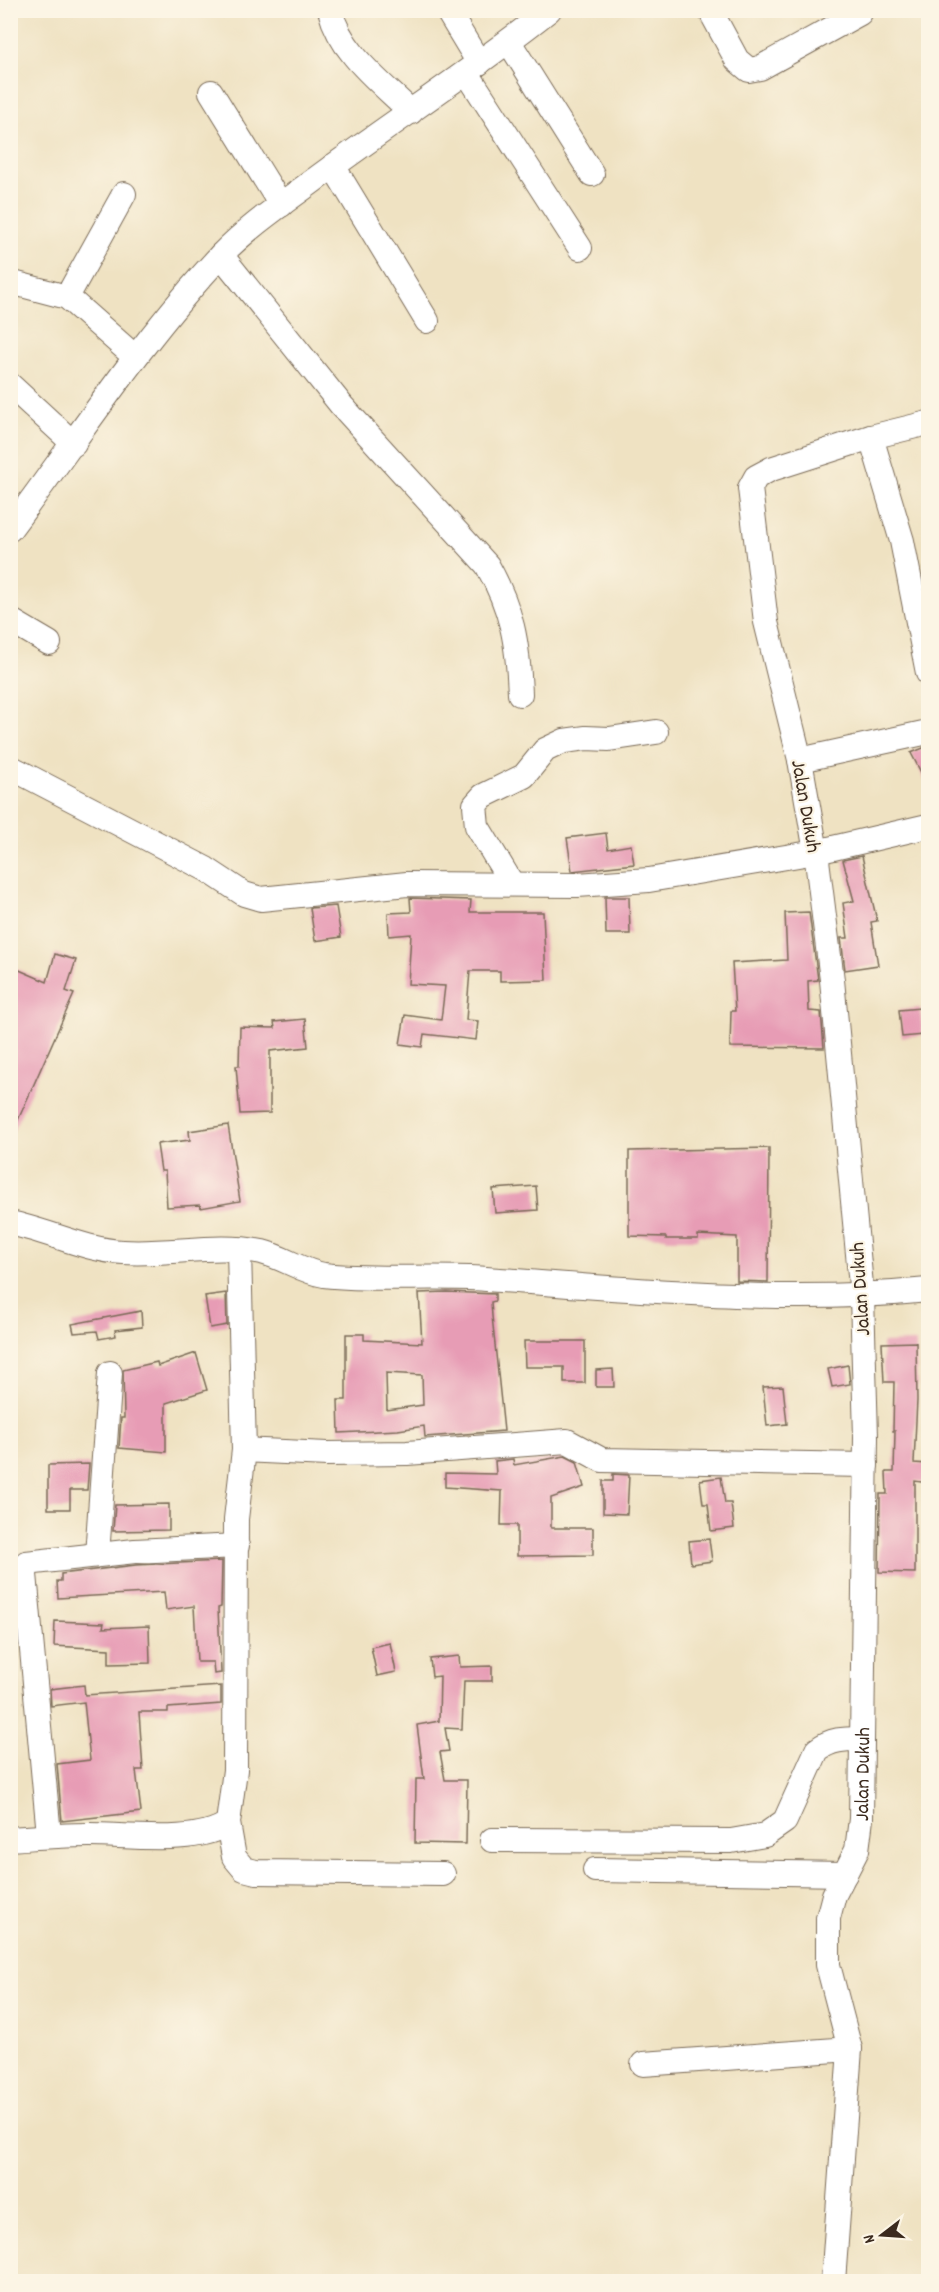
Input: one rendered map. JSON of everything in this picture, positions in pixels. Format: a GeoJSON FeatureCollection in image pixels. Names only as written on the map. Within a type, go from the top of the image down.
{"type":"FeatureCollection","features":[{"type":"Feature","properties":{"kind":"street"},"geometry":{"type":"LineString","coordinates":[[330,10],[352,54],[411,112]]}},
{"type":"Feature","properties":{"kind":"street"},"geometry":{"type":"LineString","coordinates":[[447,10],[473,68],[580,248]]}},
{"type":"Feature","properties":{"kind":"street"},"geometry":{"type":"LineString","coordinates":[[10,529],[74,444],[135,357],[222,255],[281,205],[333,166],[509,42],[549,10]]}},
{"type":"Feature","properties":{"kind":"street"},"geometry":{"type":"LineString","coordinates":[[710,10],[737,60],[749,70],[760,68],[860,13]]}},
{"type":"Feature","properties":{"kind":"street"},"geometry":{"type":"LineString","coordinates":[[509,42],[592,174]]}},
{"type":"Feature","properties":{"kind":"street"},"geometry":{"type":"LineString","coordinates":[[211,92],[281,205]]}},
{"type":"Feature","properties":{"kind":"street"},"geometry":{"type":"LineString","coordinates":[[333,166],[427,321]]}},
{"type":"Feature","properties":{"kind":"street"},"geometry":{"type":"LineString","coordinates":[[66,297],[124,194]]}},
{"type":"Feature","properties":{"kind":"street"},"geometry":{"type":"LineString","coordinates":[[222,255],[342,406],[487,565],[503,593],[515,630],[520,694]]}},
{"type":"Feature","properties":{"kind":"street"},"geometry":{"type":"LineString","coordinates":[[10,282],[66,297],[135,357]]}},
{"type":"Feature","properties":{"kind":"street"},"geometry":{"type":"LineString","coordinates":[[10,385],[74,444]]}},
{"type":"Feature","properties":{"kind":"street","name":"Jalan Dukuh"},"geometry":{"type":"LineString","coordinates":[[833,2282],[850,2049],[828,1965],[827,1948],[828,1918],[834,1895],[857,1850],[861,1819],[866,1465],[862,1296],[832,980],[816,852],[800,760],[766,622],[750,488],[756,477],[771,469],[871,437],[928,423]]}},
{"type":"Feature","properties":{"kind":"street"},"geometry":{"type":"LineString","coordinates":[[871,437],[902,541],[924,632],[928,673]]}},
{"type":"Feature","properties":{"kind":"street"},"geometry":{"type":"LineString","coordinates":[[10,620],[49,643]]}},
{"type":"Feature","properties":{"kind":"street"},"geometry":{"type":"LineString","coordinates":[[512,884],[477,826],[475,805],[483,796],[524,776],[545,750],[564,741],[586,738],[609,739],[656,732]]}},
{"type":"Feature","properties":{"kind":"street"},"geometry":{"type":"LineString","coordinates":[[800,760],[928,732]]}},
{"type":"Feature","properties":{"kind":"street"},"geometry":{"type":"LineString","coordinates":[[10,767],[196,863],[251,898],[279,898],[406,884],[577,885],[649,880],[816,852],[928,826]]}},
{"type":"Feature","properties":{"kind":"street"},"geometry":{"type":"LineString","coordinates":[[10,1222],[83,1244],[123,1252],[215,1247],[263,1252],[321,1275],[403,1280],[470,1278],[699,1294],[862,1296],[928,1290]]}},
{"type":"Feature","properties":{"kind":"street"},"geometry":{"type":"LineString","coordinates":[[239,1250],[244,1450],[237,1546],[235,1770],[228,1823],[234,1857],[244,1869],[256,1872],[443,1874]]}},
{"type":"Feature","properties":{"kind":"street"},"geometry":{"type":"LineString","coordinates":[[97,1555],[110,1373]]}},
{"type":"Feature","properties":{"kind":"street"},"geometry":{"type":"LineString","coordinates":[[244,1450],[327,1454],[407,1453],[567,1441],[602,1460],[866,1465]]}},
{"type":"Feature","properties":{"kind":"street"},"geometry":{"type":"LineString","coordinates":[[49,1835],[24,1567],[29,1562],[97,1555],[237,1546]]}},
{"type":"Feature","properties":{"kind":"street"},"geometry":{"type":"LineString","coordinates":[[492,1840],[731,1841],[765,1835],[785,1821],[817,1750],[826,1743],[840,1739],[861,1739]]}},
{"type":"Feature","properties":{"kind":"street"},"geometry":{"type":"LineString","coordinates":[[10,1839],[49,1835],[176,1836],[211,1832],[228,1823]]}},
{"type":"Feature","properties":{"kind":"street"},"geometry":{"type":"LineString","coordinates":[[595,1870],[845,1874]]}},
{"type":"Feature","properties":{"kind":"street"},"geometry":{"type":"LineString","coordinates":[[644,2064],[850,2049]]}},
{"type":"Feature","properties":{"kind":"building"},"geometry":{"type":"Polygon","coordinates":[[[928,746],[928,786],[911,753],[928,746]]]}},
{"type":"Feature","properties":{"kind":"building"},"geometry":{"type":"Polygon","coordinates":[[[606,833],[608,849],[631,845],[634,864],[572,871],[567,838],[606,833]]]}},
{"type":"Feature","properties":{"kind":"building"},"geometry":{"type":"Polygon","coordinates":[[[862,856],[877,921],[871,922],[878,965],[845,970],[841,938],[848,938],[843,903],[854,901],[843,860],[862,856]]]}},
{"type":"Feature","properties":{"kind":"building"},"geometry":{"type":"Polygon","coordinates":[[[605,897],[629,897],[630,934],[606,934],[605,897]]]}},
{"type":"Feature","properties":{"kind":"building"},"geometry":{"type":"Polygon","coordinates":[[[410,898],[471,900],[470,912],[543,912],[546,980],[500,981],[500,971],[470,971],[466,1020],[478,1021],[476,1040],[424,1034],[422,1047],[400,1044],[405,1015],[441,1020],[445,986],[408,984],[411,934],[389,936],[388,913],[411,912],[410,898]]]}},
{"type":"Feature","properties":{"kind":"building"},"geometry":{"type":"Polygon","coordinates":[[[336,906],[341,937],[315,941],[310,908],[336,906]]]}},
{"type":"Feature","properties":{"kind":"building"},"geometry":{"type":"Polygon","coordinates":[[[809,912],[818,980],[808,981],[809,1011],[821,1012],[824,1048],[730,1047],[731,1011],[735,1011],[732,963],[787,960],[785,913],[809,912]]]}},
{"type":"Feature","properties":{"kind":"building"},"geometry":{"type":"Polygon","coordinates":[[[55,954],[76,960],[66,991],[74,994],[10,1138],[10,966],[47,982],[55,954]]]}},
{"type":"Feature","properties":{"kind":"building"},"geometry":{"type":"Polygon","coordinates":[[[920,1008],[923,1035],[902,1037],[899,1010],[920,1008]]]}},
{"type":"Feature","properties":{"kind":"building"},"geometry":{"type":"Polygon","coordinates":[[[305,1019],[308,1047],[270,1051],[270,1113],[240,1114],[236,1066],[239,1066],[240,1027],[275,1028],[274,1022],[305,1019]]]}},
{"type":"Feature","properties":{"kind":"building"},"geometry":{"type":"Polygon","coordinates":[[[228,1125],[240,1201],[201,1208],[200,1205],[167,1207],[165,1171],[161,1171],[157,1144],[190,1140],[189,1131],[228,1125]]]}},
{"type":"Feature","properties":{"kind":"building"},"geometry":{"type":"Polygon","coordinates":[[[769,1148],[768,1282],[737,1281],[737,1237],[698,1235],[698,1239],[666,1239],[666,1237],[629,1236],[629,1151],[769,1148]]]}},
{"type":"Feature","properties":{"kind":"building"},"geometry":{"type":"Polygon","coordinates":[[[536,1186],[538,1210],[495,1213],[493,1189],[536,1186]]]}},
{"type":"Feature","properties":{"kind":"building"},"geometry":{"type":"Polygon","coordinates":[[[226,1293],[227,1325],[210,1328],[205,1296],[226,1293]]]}},
{"type":"Feature","properties":{"kind":"building"},"geometry":{"type":"Polygon","coordinates":[[[419,1293],[495,1294],[495,1301],[491,1302],[504,1431],[425,1437],[424,1426],[398,1430],[339,1433],[338,1400],[346,1400],[346,1334],[364,1334],[364,1340],[422,1343],[419,1293]],[[386,1373],[387,1410],[423,1405],[422,1375],[386,1373]]]}},
{"type":"Feature","properties":{"kind":"building"},"geometry":{"type":"Polygon","coordinates":[[[141,1311],[142,1327],[115,1330],[116,1336],[99,1339],[97,1331],[74,1333],[72,1324],[141,1311]]]}},
{"type":"Feature","properties":{"kind":"building"},"geometry":{"type":"Polygon","coordinates":[[[524,1341],[585,1341],[585,1383],[564,1383],[564,1367],[525,1367],[524,1341]]]}},
{"type":"Feature","properties":{"kind":"building"},"geometry":{"type":"Polygon","coordinates":[[[916,1342],[917,1400],[914,1463],[928,1464],[928,1483],[915,1481],[915,1573],[879,1572],[880,1494],[887,1494],[886,1472],[894,1472],[895,1431],[893,1431],[894,1382],[884,1382],[882,1343],[916,1342]]]}},
{"type":"Feature","properties":{"kind":"building"},"geometry":{"type":"Polygon","coordinates":[[[196,1353],[207,1390],[166,1403],[166,1452],[119,1448],[121,1418],[124,1418],[123,1370],[157,1362],[158,1366],[196,1353]]]}},
{"type":"Feature","properties":{"kind":"building"},"geometry":{"type":"Polygon","coordinates":[[[848,1365],[850,1384],[832,1387],[828,1369],[848,1365]]]}},
{"type":"Feature","properties":{"kind":"building"},"geometry":{"type":"Polygon","coordinates":[[[613,1369],[614,1387],[596,1387],[596,1370],[613,1369]]]}},
{"type":"Feature","properties":{"kind":"building"},"geometry":{"type":"Polygon","coordinates":[[[783,1386],[787,1424],[767,1426],[763,1387],[783,1386]]]}},
{"type":"Feature","properties":{"kind":"building"},"geometry":{"type":"Polygon","coordinates":[[[565,1456],[577,1462],[584,1487],[551,1498],[551,1528],[593,1528],[593,1555],[517,1556],[517,1525],[501,1525],[502,1491],[445,1487],[445,1473],[496,1474],[495,1461],[513,1459],[514,1465],[565,1456]]]}},
{"type":"Feature","properties":{"kind":"building"},"geometry":{"type":"Polygon","coordinates":[[[89,1464],[87,1490],[70,1490],[70,1509],[48,1509],[48,1465],[89,1464]]]}},
{"type":"Feature","properties":{"kind":"building"},"geometry":{"type":"Polygon","coordinates":[[[613,1474],[629,1475],[627,1514],[603,1513],[603,1481],[613,1481],[613,1474]]]}},
{"type":"Feature","properties":{"kind":"building"},"geometry":{"type":"Polygon","coordinates":[[[721,1477],[725,1503],[731,1503],[734,1528],[711,1531],[708,1504],[703,1504],[700,1480],[721,1477]]]}},
{"type":"Feature","properties":{"kind":"building"},"geometry":{"type":"Polygon","coordinates":[[[169,1504],[169,1530],[113,1531],[115,1505],[169,1504]]]}},
{"type":"Feature","properties":{"kind":"building"},"geometry":{"type":"Polygon","coordinates":[[[709,1539],[712,1561],[691,1564],[689,1541],[709,1539]]]}},
{"type":"Feature","properties":{"kind":"building"},"geometry":{"type":"Polygon","coordinates":[[[222,1561],[221,1607],[218,1608],[221,1673],[214,1674],[213,1662],[197,1662],[194,1606],[166,1610],[164,1592],[58,1598],[57,1581],[61,1581],[61,1574],[136,1565],[222,1561]]]}},
{"type":"Feature","properties":{"kind":"building"},"geometry":{"type":"Polygon","coordinates":[[[55,1621],[104,1623],[103,1628],[149,1626],[150,1663],[109,1664],[109,1649],[54,1646],[55,1621]]]}},
{"type":"Feature","properties":{"kind":"building"},"geometry":{"type":"Polygon","coordinates":[[[390,1643],[396,1672],[377,1676],[371,1647],[390,1643]]]}},
{"type":"Feature","properties":{"kind":"building"},"geometry":{"type":"Polygon","coordinates":[[[459,1656],[460,1667],[492,1666],[492,1681],[464,1681],[462,1729],[445,1728],[449,1751],[440,1752],[445,1780],[467,1780],[466,1844],[415,1843],[416,1779],[424,1779],[417,1725],[439,1721],[440,1676],[432,1677],[430,1659],[459,1656]]]}},
{"type":"Feature","properties":{"kind":"building"},"geometry":{"type":"Polygon","coordinates":[[[84,1685],[85,1695],[221,1686],[221,1704],[168,1708],[168,1712],[139,1712],[143,1770],[136,1770],[141,1812],[62,1821],[57,1764],[90,1760],[84,1702],[51,1706],[50,1689],[84,1685]]]}}]}
